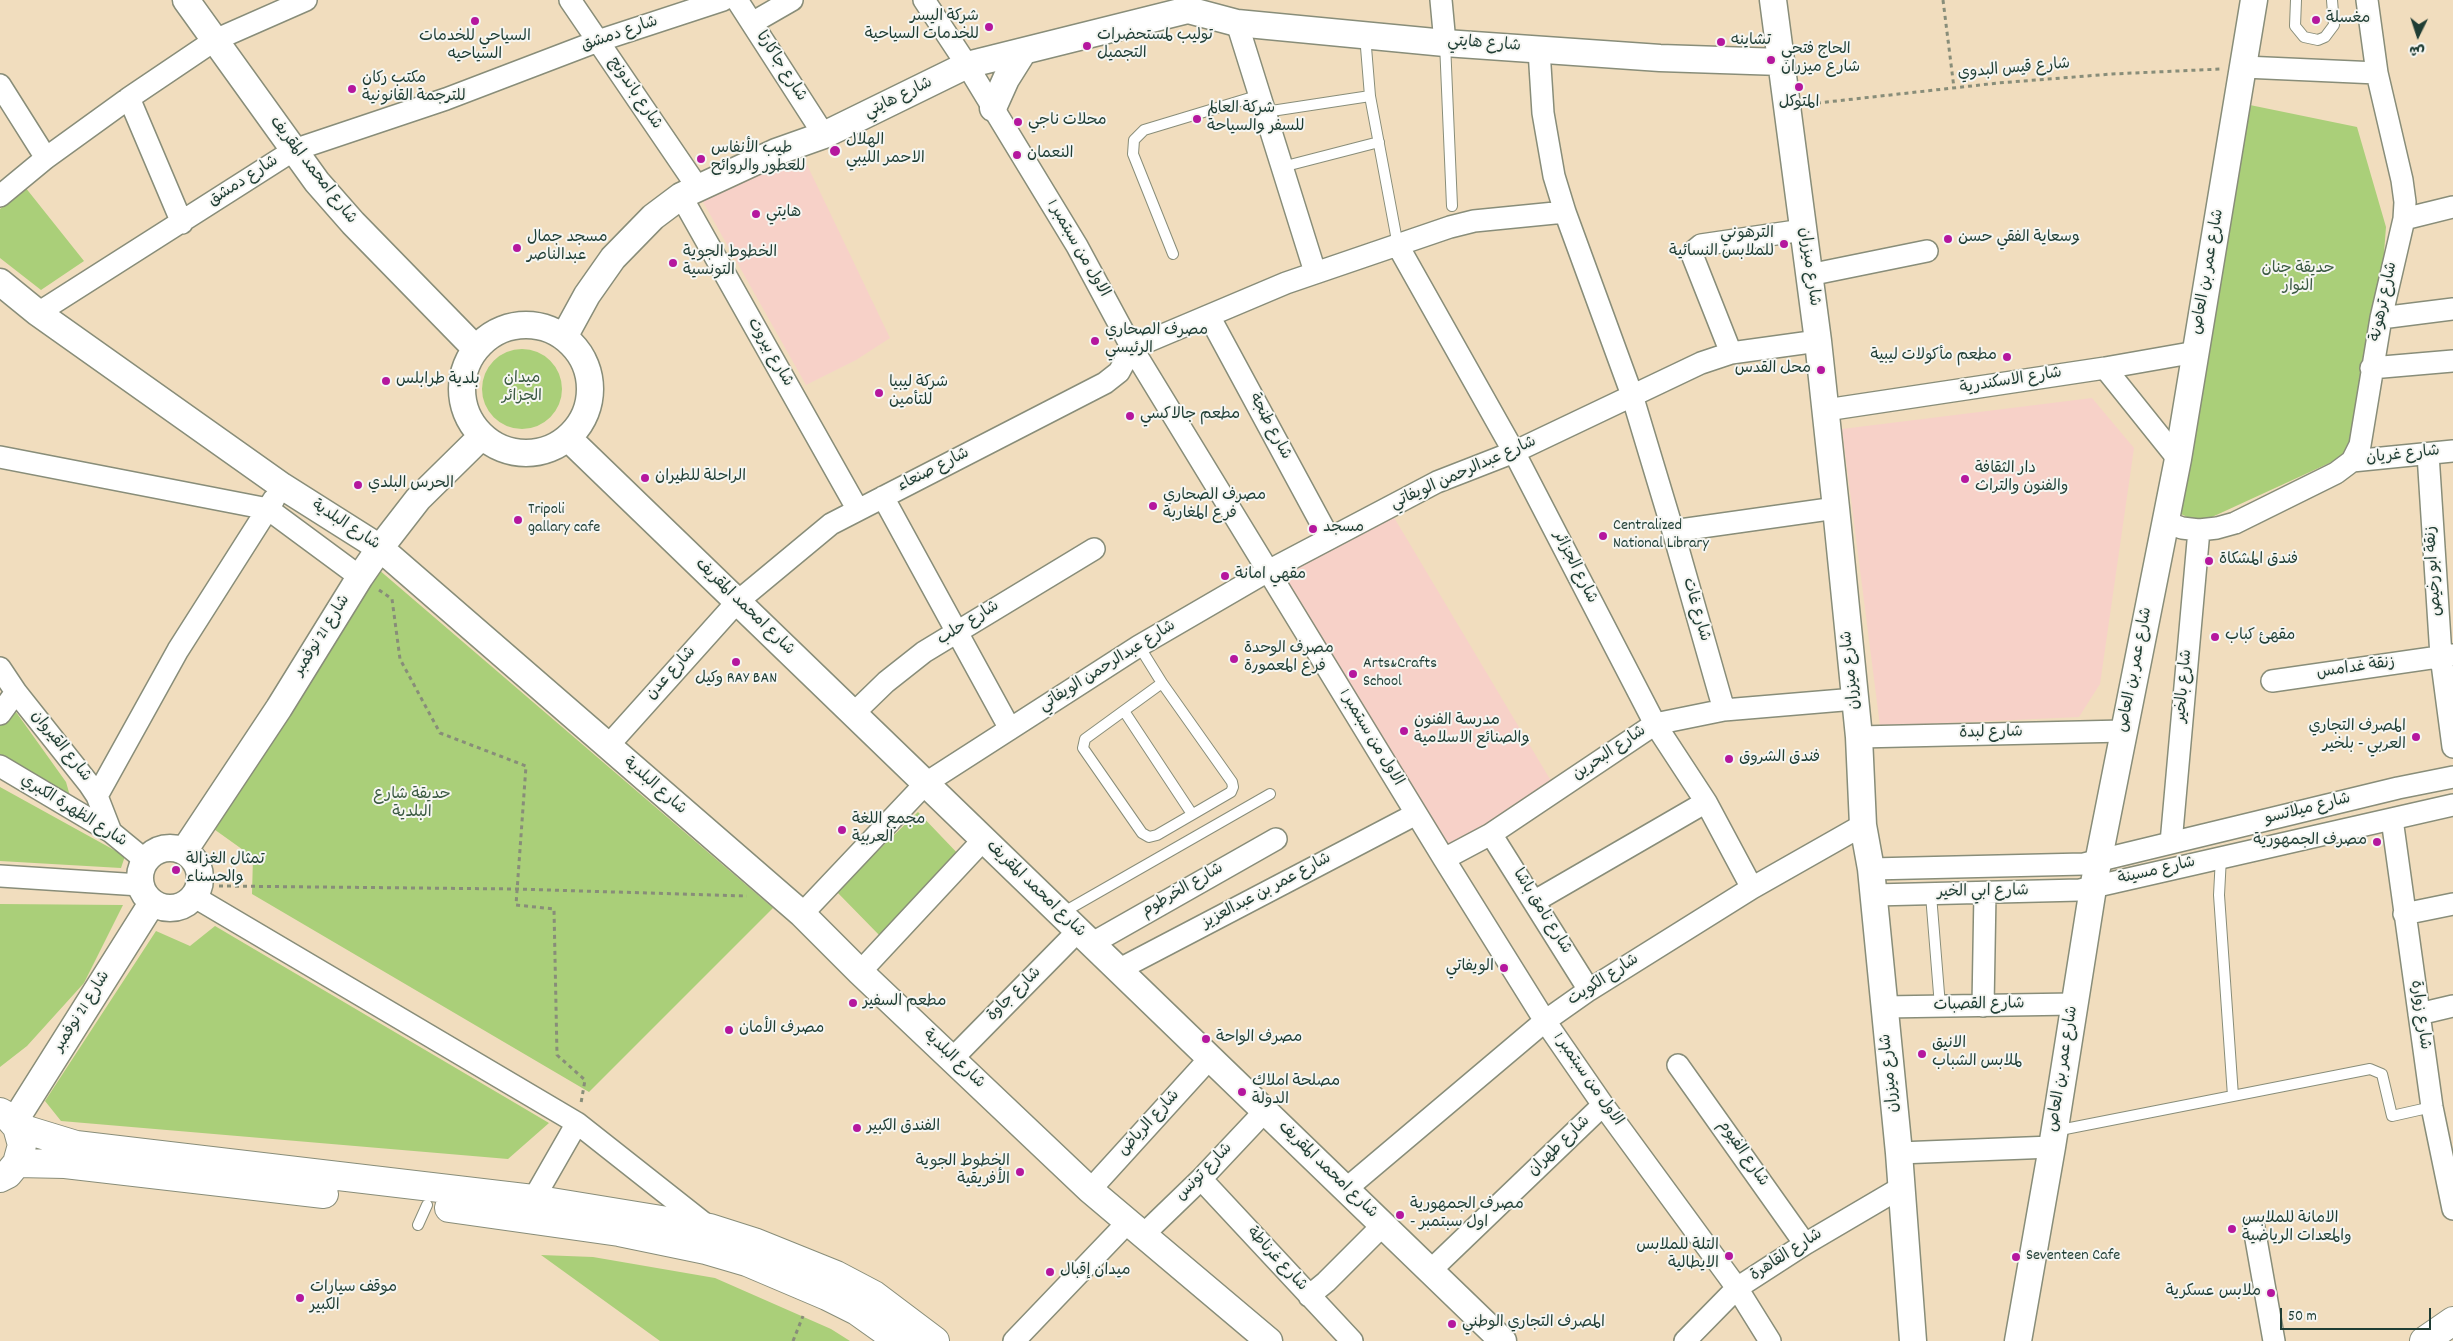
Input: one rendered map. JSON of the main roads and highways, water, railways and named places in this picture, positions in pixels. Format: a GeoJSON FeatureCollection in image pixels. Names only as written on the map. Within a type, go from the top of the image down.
{"type":"FeatureCollection","features":[{"type":"Feature","properties":{"kind":"main road"},"geometry":{"type":"LineString","coordinates":[[9,1171],[22,1146],[10,1120]]}},
{"type":"Feature","properties":{"kind":"main road"},"geometry":{"type":"LineString","coordinates":[[10,1120],[51,1139],[86,1146],[524,1215],[706,1250],[747,1262],[827,1296],[857,1311],[899,1341]]}},
{"type":"Feature","properties":{"kind":"main road"},"geometry":{"type":"LineString","coordinates":[[9,1171],[65,1164],[422,1215],[524,1215],[710,1228],[754,1242],[836,1275],[874,1295],[935,1341]]}},
{"type":"Feature","properties":{"kind":"main road"},"geometry":{"type":"LineString","coordinates":[[2424,1341],[2453,1321]]}},
{"type":"Feature","properties":{"kind":"place","name":"مغسلة"},"geometry":{"type":"Point","coordinates":[2316,20]}},
{"type":"Feature","properties":{"kind":"place","name":"السياحي للخدمات السياحيه"},"geometry":{"type":"Point","coordinates":[475,21]}},
{"type":"Feature","properties":{"kind":"place","name":"شركة اليسر للخدمات السياحية"},"geometry":{"type":"Point","coordinates":[989,27]}},
{"type":"Feature","properties":{"kind":"place","name":"تشاينه"},"geometry":{"type":"Point","coordinates":[1721,42]}},
{"type":"Feature","properties":{"kind":"place","name":"توليب لمستحضرات التجميل"},"geometry":{"type":"Point","coordinates":[1087,46]}},
{"type":"Feature","properties":{"kind":"place","name":"الحاج فتحي شارع ميزران"},"geometry":{"type":"Point","coordinates":[1771,60]}},
{"type":"Feature","properties":{"kind":"place","name":"المتوكل"},"geometry":{"type":"Point","coordinates":[1799,87]}},
{"type":"Feature","properties":{"kind":"place","name":"مكتب ركان للترجمة القانونية"},"geometry":{"type":"Point","coordinates":[352,89]}},
{"type":"Feature","properties":{"kind":"place","name":"شركة العالم للسفر والسياحة"},"geometry":{"type":"Point","coordinates":[1197,119]}},
{"type":"Feature","properties":{"kind":"place","name":"محلات ناجي"},"geometry":{"type":"Point","coordinates":[1018,122]}},
{"type":"Feature","properties":{"kind":"place","name":"الهلال الاحمر الليبي"},"geometry":{"type":"Point","coordinates":[835,151]}},
{"type":"Feature","properties":{"kind":"place","name":"النعمان"},"geometry":{"type":"Point","coordinates":[1017,155]}},
{"type":"Feature","properties":{"kind":"place","name":"طيب الأنفاس للعطور والروائح"},"geometry":{"type":"Point","coordinates":[701,159]}},
{"type":"Feature","properties":{"kind":"place","name":"هايتي"},"geometry":{"type":"Point","coordinates":[756,214]}},
{"type":"Feature","properties":{"kind":"place","name":"وسعاية الفقي حسن"},"geometry":{"type":"Point","coordinates":[1948,239]}},
{"type":"Feature","properties":{"kind":"place","name":"الترهوني للملابس النسائية"},"geometry":{"type":"Point","coordinates":[1784,244]}},
{"type":"Feature","properties":{"kind":"place","name":"مسجد جمال عبدالناصر"},"geometry":{"type":"Point","coordinates":[517,248]}},
{"type":"Feature","properties":{"kind":"place","name":"الخطوط الجوية التونسية"},"geometry":{"type":"Point","coordinates":[673,263]}},
{"type":"Feature","properties":{"kind":"place","name":"مصرف الصحاري الرئيسي"},"geometry":{"type":"Point","coordinates":[1095,341]}},
{"type":"Feature","properties":{"kind":"place","name":"مطعم مأكولات ليبية"},"geometry":{"type":"Point","coordinates":[2007,357]}},
{"type":"Feature","properties":{"kind":"place","name":"محل القدس"},"geometry":{"type":"Point","coordinates":[1821,370]}},
{"type":"Feature","properties":{"kind":"place","name":"بلدية طرابلس"},"geometry":{"type":"Point","coordinates":[386,381]}},
{"type":"Feature","properties":{"kind":"place","name":"شركة ليبيا للتأمين"},"geometry":{"type":"Point","coordinates":[879,393]}},
{"type":"Feature","properties":{"kind":"place","name":"مطعم جالاكسي"},"geometry":{"type":"Point","coordinates":[1130,416]}},
{"type":"Feature","properties":{"kind":"place","name":"الراحلة للطيران"},"geometry":{"type":"Point","coordinates":[645,478]}},
{"type":"Feature","properties":{"kind":"place","name":"دار الثقافة والفنون والتراث"},"geometry":{"type":"Point","coordinates":[1965,479]}},
{"type":"Feature","properties":{"kind":"place","name":"الحرس البلدي"},"geometry":{"type":"Point","coordinates":[358,485]}},
{"type":"Feature","properties":{"kind":"place","name":"مصرف الصحاري فرع المغاربة"},"geometry":{"type":"Point","coordinates":[1153,506]}},
{"type":"Feature","properties":{"kind":"place","name":"Tripoli gallary cafe"},"geometry":{"type":"Point","coordinates":[518,520]}},
{"type":"Feature","properties":{"kind":"place","name":"مسجد"},"geometry":{"type":"Point","coordinates":[1313,529]}},
{"type":"Feature","properties":{"kind":"place","name":"Centralized National Library"},"geometry":{"type":"Point","coordinates":[1603,536]}},
{"type":"Feature","properties":{"kind":"place","name":"فندق المشكاة"},"geometry":{"type":"Point","coordinates":[2209,561]}},
{"type":"Feature","properties":{"kind":"place","name":"مقهي امانة"},"geometry":{"type":"Point","coordinates":[1225,576]}},
{"type":"Feature","properties":{"kind":"place","name":"مقهئ كباب"},"geometry":{"type":"Point","coordinates":[2215,637]}},
{"type":"Feature","properties":{"kind":"place","name":"مصرف الوحدة فرع المعمورة"},"geometry":{"type":"Point","coordinates":[1234,659]}},
{"type":"Feature","properties":{"kind":"place","name":"وكيل RAY BAN"},"geometry":{"type":"Point","coordinates":[736,662]}},
{"type":"Feature","properties":{"kind":"place","name":"Arts&Crafts School"},"geometry":{"type":"Point","coordinates":[1353,674]}},
{"type":"Feature","properties":{"kind":"place","name":"مدرسة الفنون والصنائع الاسلامية"},"geometry":{"type":"Point","coordinates":[1404,731]}},
{"type":"Feature","properties":{"kind":"place","name":"المصرف التجاري العربي - بلخير"},"geometry":{"type":"Point","coordinates":[2416,737]}},
{"type":"Feature","properties":{"kind":"place","name":"فندق الشروق"},"geometry":{"type":"Point","coordinates":[1729,759]}},
{"type":"Feature","properties":{"kind":"place","name":"مجمع اللغة العربية"},"geometry":{"type":"Point","coordinates":[842,830]}},
{"type":"Feature","properties":{"kind":"place","name":"مصرف الجمهورية"},"geometry":{"type":"Point","coordinates":[2377,842]}},
{"type":"Feature","properties":{"kind":"place","name":"تمثال الغزالة والحسناء"},"geometry":{"type":"Point","coordinates":[176,870]}},
{"type":"Feature","properties":{"kind":"place","name":"الويفاتي"},"geometry":{"type":"Point","coordinates":[1504,968]}},
{"type":"Feature","properties":{"kind":"place","name":"مطعم السفير"},"geometry":{"type":"Point","coordinates":[853,1003]}},
{"type":"Feature","properties":{"kind":"place","name":"مصرف الأمان"},"geometry":{"type":"Point","coordinates":[729,1030]}},
{"type":"Feature","properties":{"kind":"place","name":"مصرف الواحة"},"geometry":{"type":"Point","coordinates":[1206,1039]}},
{"type":"Feature","properties":{"kind":"place","name":"الانيق لملابس الشباب"},"geometry":{"type":"Point","coordinates":[1922,1054]}},
{"type":"Feature","properties":{"kind":"place","name":"مصلحة املاك الدولة"},"geometry":{"type":"Point","coordinates":[1242,1092]}},
{"type":"Feature","properties":{"kind":"place","name":"الفندق الكبير"},"geometry":{"type":"Point","coordinates":[857,1128]}},
{"type":"Feature","properties":{"kind":"place","name":"الخطوط الجوية الأفريقية"},"geometry":{"type":"Point","coordinates":[1020,1172]}},
{"type":"Feature","properties":{"kind":"place","name":"مصرف الجمهورية - اول سبتمبر"},"geometry":{"type":"Point","coordinates":[1400,1215]}},
{"type":"Feature","properties":{"kind":"place","name":"الامانة للملابس والمعدات الرياضية"},"geometry":{"type":"Point","coordinates":[2232,1229]}},
{"type":"Feature","properties":{"kind":"place","name":"التلة للملابس الايطالية"},"geometry":{"type":"Point","coordinates":[1729,1256]}},
{"type":"Feature","properties":{"kind":"place","name":"Seventeen Cafe"},"geometry":{"type":"Point","coordinates":[2016,1257]}},
{"type":"Feature","properties":{"kind":"place","name":"ميدان إقبال"},"geometry":{"type":"Point","coordinates":[1050,1272]}},
{"type":"Feature","properties":{"kind":"place","name":"ملابس عسكرية"},"geometry":{"type":"Point","coordinates":[2271,1293]}},
{"type":"Feature","properties":{"kind":"place","name":"موقف سيارات الكبير"},"geometry":{"type":"Point","coordinates":[300,1298]}},
{"type":"Feature","properties":{"kind":"place","name":"المصرف التجاري الوطني"},"geometry":{"type":"Point","coordinates":[1452,1324]}},
{"type":"Feature","properties":{"kind":"park label","name":"حديقة جنان النوار"},"geometry":{"type":"Point","coordinates":[2298,279]}},
{"type":"Feature","properties":{"kind":"park label","name":"ميدان الجزائر"},"geometry":{"type":"Point","coordinates":[522,389]}},
{"type":"Feature","properties":{"kind":"park label","name":"حديقة شارع البلدية"},"geometry":{"type":"Point","coordinates":[412,805]}}]}
